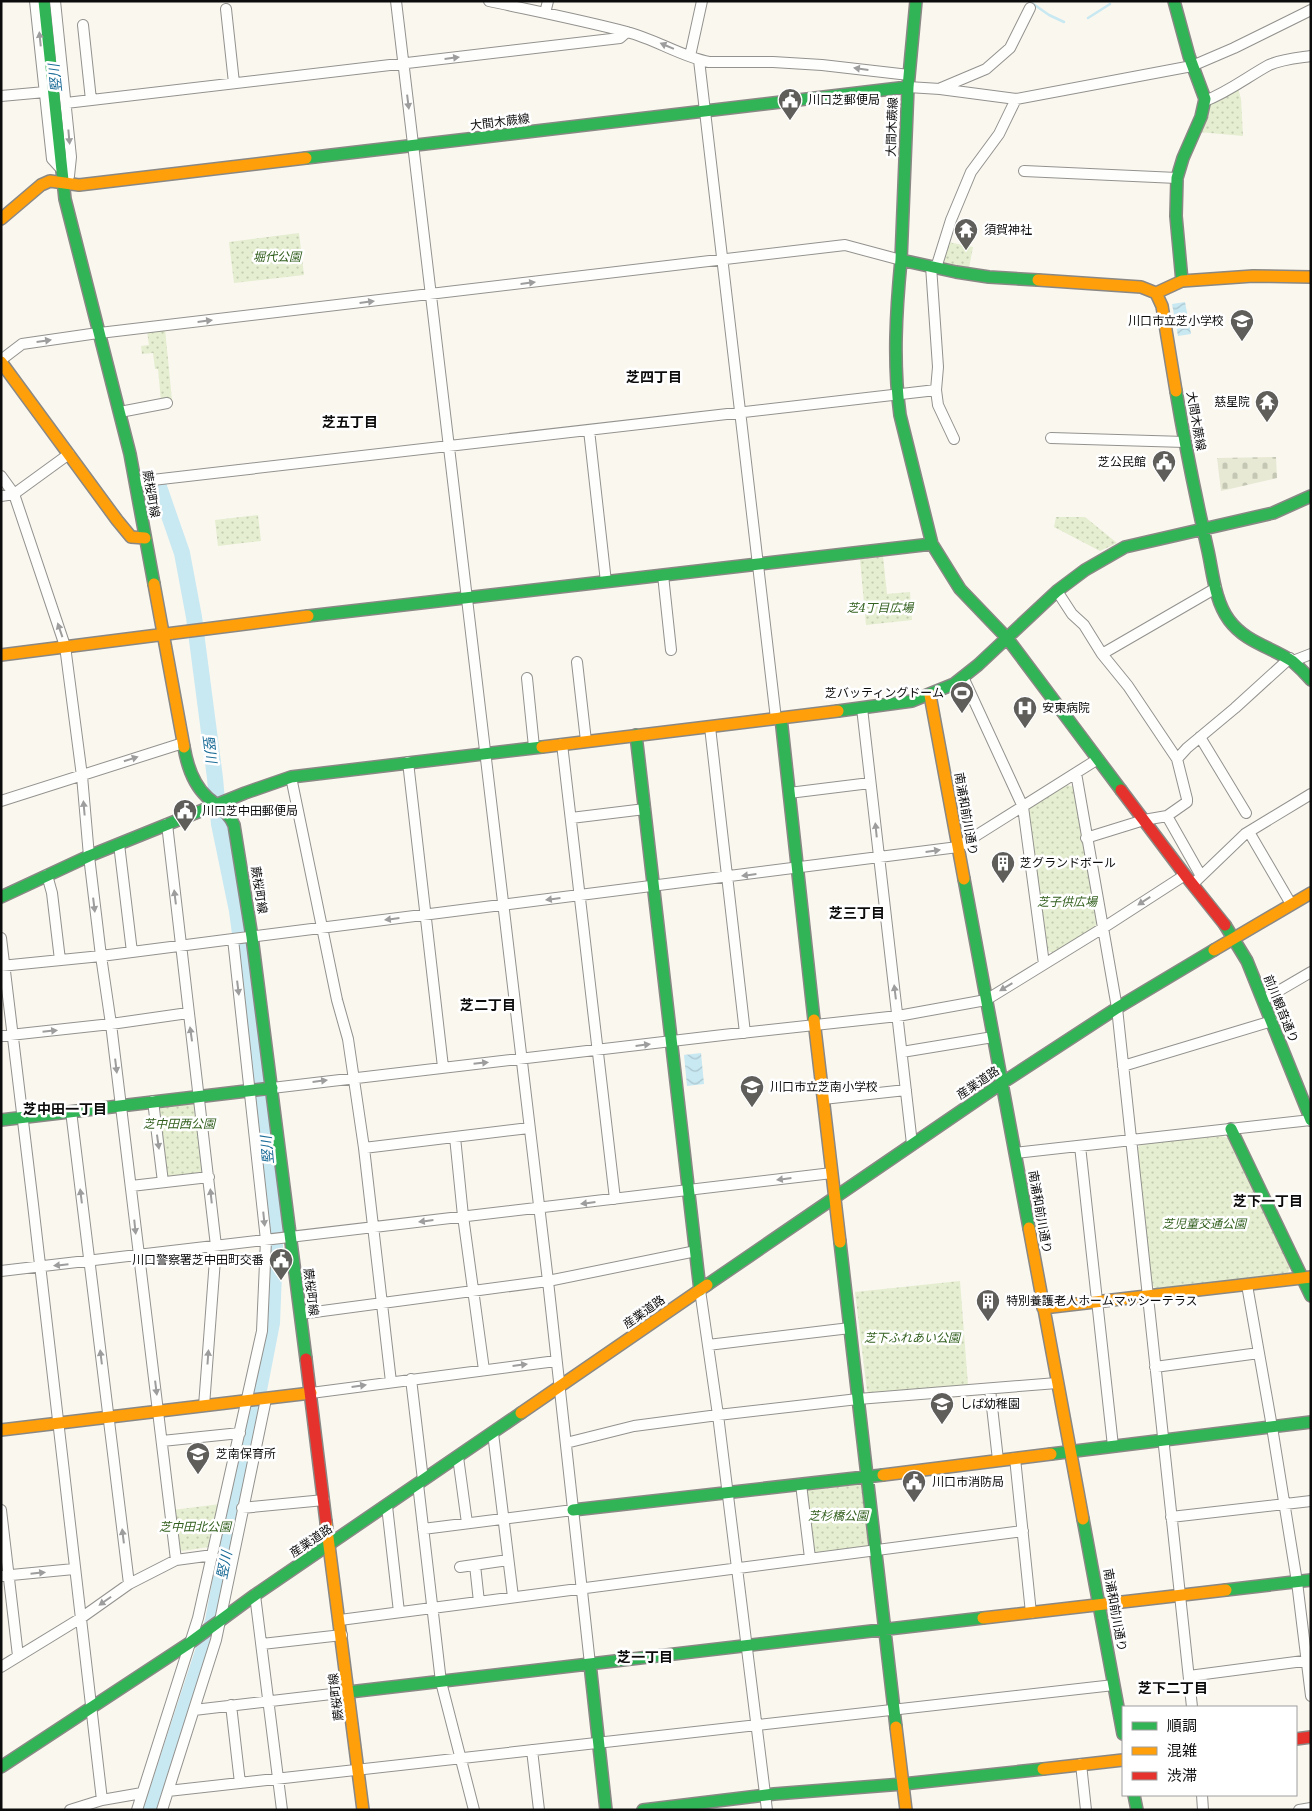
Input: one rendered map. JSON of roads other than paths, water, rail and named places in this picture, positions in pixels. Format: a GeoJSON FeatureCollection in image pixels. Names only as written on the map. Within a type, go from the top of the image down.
{"type":"FeatureCollection","features":[{"type":"Feature","properties":{"kind":"street"},"geometry":{"type":"LineString","coordinates":[[35,1],[52,159],[62,170]]}},
{"type":"Feature","properties":{"kind":"street","name":"蕨桜町線"},"geometry":{"type":"LineString","coordinates":[[44,1],[63,183],[68,213],[120,412],[164,634],[183,743],[194,780],[205,795],[229,813],[234,825],[270,1088],[287,1238],[311,1394],[363,1810]]}},
{"type":"Feature","properties":{"kind":"street"},"geometry":{"type":"LineString","coordinates":[[55,1],[71,157],[69,176],[63,183]]}},
{"type":"Feature","properties":{"kind":"street"},"geometry":{"type":"LineString","coordinates":[[396,1],[548,1281],[606,1810]]}},
{"type":"Feature","properties":{"kind":"street"},"geometry":{"type":"LineString","coordinates":[[489,1],[627,32],[651,39],[709,62],[773,62],[822,65],[940,89],[1016,99],[1192,66],[1234,48],[1311,10]]}},
{"type":"Feature","properties":{"kind":"street"},"geometry":{"type":"LineString","coordinates":[[545,13],[548,1]]}},
{"type":"Feature","properties":{"kind":"street"},"geometry":{"type":"LineString","coordinates":[[702,1],[695,58],[705,112],[758,564],[789,793],[906,1810]]}},
{"type":"Feature","properties":{"kind":"street"},"geometry":{"type":"LineString","coordinates":[[908,81],[916,1]]}},
{"type":"Feature","properties":{"kind":"street"},"geometry":{"type":"LineString","coordinates":[[1174,1],[1192,66],[1204,93],[1205,101],[1196,128],[1184,154],[1177,178],[1182,281]]}},
{"type":"Feature","properties":{"kind":"street"},"geometry":{"type":"LineString","coordinates":[[940,89],[986,69],[1010,48],[1030,8]]}},
{"type":"Feature","properties":{"kind":"street"},"geometry":{"type":"LineString","coordinates":[[226,9],[234,83]]}},
{"type":"Feature","properties":{"kind":"street"},"geometry":{"type":"LineString","coordinates":[[84,25],[91,100]]}},
{"type":"Feature","properties":{"kind":"street"},"geometry":{"type":"LineString","coordinates":[[66,103],[620,38],[627,32]]}},
{"type":"Feature","properties":{"kind":"street"},"geometry":{"type":"LineString","coordinates":[[1205,101],[1233,88],[1270,65],[1290,58],[1311,56]]}},
{"type":"Feature","properties":{"kind":"street","name":"大間木蕨線"},"geometry":{"type":"LineString","coordinates":[[1,219],[45,182],[79,185],[705,112],[908,81],[901,260],[895,343],[895,369],[900,415],[932,544],[960,589],[1007,638]]}},
{"type":"Feature","properties":{"kind":"street"},"geometry":{"type":"LineString","coordinates":[[1,96],[45,92]]}},
{"type":"Feature","properties":{"kind":"street"},"geometry":{"type":"LineString","coordinates":[[954,440],[938,405],[936,390],[938,367],[934,267],[971,172],[999,134],[1016,99]]}},
{"type":"Feature","properties":{"kind":"street"},"geometry":{"type":"LineString","coordinates":[[1024,171],[1177,178]]}},
{"type":"Feature","properties":{"kind":"street"},"geometry":{"type":"LineString","coordinates":[[145,538],[134,538],[128,534],[1,361],[22,344],[99,333],[845,245],[901,260],[989,277],[1141,287],[1156,293],[1182,281],[1253,276],[1311,277]]}},
{"type":"Feature","properties":{"kind":"street","name":"大間木蕨線"},"geometry":{"type":"LineString","coordinates":[[1156,293],[1162,306],[1202,529],[1223,609],[1234,627],[1250,638],[1291,660],[1311,680]]}},
{"type":"Feature","properties":{"kind":"street"},"geometry":{"type":"LineString","coordinates":[[135,482],[936,390]]}},
{"type":"Feature","properties":{"kind":"street"},"geometry":{"type":"LineString","coordinates":[[120,412],[167,403]]}},
{"type":"Feature","properties":{"kind":"street"},"geometry":{"type":"LineString","coordinates":[[589,430],[606,582]]}},
{"type":"Feature","properties":{"kind":"street"},"geometry":{"type":"LineString","coordinates":[[1051,438],[1185,442]]}},
{"type":"Feature","properties":{"kind":"street"},"geometry":{"type":"LineString","coordinates":[[1,496],[14,494],[69,454]]}},
{"type":"Feature","properties":{"kind":"street"},"geometry":{"type":"LineString","coordinates":[[1,476],[14,494],[65,646],[82,776],[101,956],[111,1024],[176,1560]]}},
{"type":"Feature","properties":{"kind":"street"},"geometry":{"type":"LineString","coordinates":[[1,897],[89,856],[291,777],[778,719],[903,702],[930,695],[943,690],[964,677],[1057,591],[1084,570],[1124,547],[1274,513],[1311,496]]}},
{"type":"Feature","properties":{"kind":"street"},"geometry":{"type":"LineString","coordinates":[[1,655],[195,630],[932,544]]}},
{"type":"Feature","properties":{"kind":"street"},"geometry":{"type":"LineString","coordinates":[[663,575],[671,650]]}},
{"type":"Feature","properties":{"kind":"street"},"geometry":{"type":"LineString","coordinates":[[1102,654],[1216,588]]}},
{"type":"Feature","properties":{"kind":"street"},"geometry":{"type":"LineString","coordinates":[[1057,591],[1072,614],[1084,625],[1102,654],[1128,686],[1177,759],[1188,799],[1187,802],[1167,816],[1144,820],[1086,838]]}},
{"type":"Feature","properties":{"kind":"street","name":"前川観音通り"},"geometry":{"type":"LineString","coordinates":[[1007,638],[1185,875],[1197,880],[1235,937],[1272,1021],[1311,1120]]}},
{"type":"Feature","properties":{"kind":"street"},"geometry":{"type":"LineString","coordinates":[[1177,759],[1200,737],[1291,660],[1311,654]]}},
{"type":"Feature","properties":{"kind":"street"},"geometry":{"type":"LineString","coordinates":[[577,662],[586,741]]}},
{"type":"Feature","properties":{"kind":"street"},"geometry":{"type":"LineString","coordinates":[[964,677],[1024,808],[1044,964]]}},
{"type":"Feature","properties":{"kind":"street"},"geometry":{"type":"LineString","coordinates":[[527,678],[534,747]]}},
{"type":"Feature","properties":{"kind":"street","name":"南浦和前川通り"},"geometry":{"type":"LineString","coordinates":[[930,695],[1122,1728]]}},
{"type":"Feature","properties":{"kind":"street"},"geometry":{"type":"LineString","coordinates":[[862,708],[912,1144]]}},
{"type":"Feature","properties":{"kind":"street"},"geometry":{"type":"LineString","coordinates":[[710,726],[744,1033]]}},
{"type":"Feature","properties":{"kind":"street"},"geometry":{"type":"LineString","coordinates":[[636,735],[700,1290],[718,1415],[767,1810]]}},
{"type":"Feature","properties":{"kind":"street"},"geometry":{"type":"LineString","coordinates":[[1200,737],[1246,813]]}},
{"type":"Feature","properties":{"kind":"street"},"geometry":{"type":"LineString","coordinates":[[1,801],[183,743]]}},
{"type":"Feature","properties":{"kind":"street"},"geometry":{"type":"LineString","coordinates":[[562,744],[615,1199]]}},
{"type":"Feature","properties":{"kind":"street"},"geometry":{"type":"LineString","coordinates":[[3,966],[101,956],[958,848],[1024,808],[1098,759]]}},
{"type":"Feature","properties":{"kind":"street"},"geometry":{"type":"LineString","coordinates":[[408,762],[443,1067]]}},
{"type":"Feature","properties":{"kind":"street"},"geometry":{"type":"LineString","coordinates":[[1076,773],[1116,1008],[1192,1706]]}},
{"type":"Feature","properties":{"kind":"street"},"geometry":{"type":"LineString","coordinates":[[291,777],[337,1000],[348,1039],[364,1148],[390,1382]]}},
{"type":"Feature","properties":{"kind":"street"},"geometry":{"type":"LineString","coordinates":[[789,793],[870,783]]}},
{"type":"Feature","properties":{"kind":"street"},"geometry":{"type":"LineString","coordinates":[[1167,816],[1197,880],[1249,832],[1311,794]]}},
{"type":"Feature","properties":{"kind":"street"},"geometry":{"type":"LineString","coordinates":[[571,818],[645,809]]}},
{"type":"Feature","properties":{"kind":"street"},"geometry":{"type":"LineString","coordinates":[[167,824],[216,1246],[204,1406]]}},
{"type":"Feature","properties":{"kind":"street"},"geometry":{"type":"LineString","coordinates":[[1249,832],[1291,904]]}},
{"type":"Feature","properties":{"kind":"street"},"geometry":{"type":"LineString","coordinates":[[119,844],[132,952]]}},
{"type":"Feature","properties":{"kind":"street"},"geometry":{"type":"LineString","coordinates":[[47,875],[52,893],[60,960]]}},
{"type":"Feature","properties":{"kind":"street"},"geometry":{"type":"LineString","coordinates":[[1,1120],[354,1077],[898,1016],[986,1000],[1185,875]]}},
{"type":"Feature","properties":{"kind":"street","name":"産業道路"},"geometry":{"type":"LineString","coordinates":[[1,1766],[191,1642],[255,1595],[560,1388],[912,1144],[1116,1008],[1311,893]]}},
{"type":"Feature","properties":{"kind":"street"},"geometry":{"type":"LineString","coordinates":[[1,938],[60,1424],[74,1569],[102,1800]]}},
{"type":"Feature","properties":{"kind":"street"},"geometry":{"type":"LineString","coordinates":[[137,1810],[191,1642],[249,1401],[262,1331],[268,1240],[234,939]]}},
{"type":"Feature","properties":{"kind":"street"},"geometry":{"type":"LineString","coordinates":[[1263,1000],[1311,972]]}},
{"type":"Feature","properties":{"kind":"street"},"geometry":{"type":"LineString","coordinates":[[1,1036],[111,1024],[188,1013]]}},
{"type":"Feature","properties":{"kind":"street"},"geometry":{"type":"LineString","coordinates":[[1123,1066],[1272,1021]]}},
{"type":"Feature","properties":{"kind":"street"},"geometry":{"type":"LineString","coordinates":[[902,1052],[993,1037]]}},
{"type":"Feature","properties":{"kind":"street"},"geometry":{"type":"LineString","coordinates":[[823,1099],[906,1090]]}},
{"type":"Feature","properties":{"kind":"street"},"geometry":{"type":"LineString","coordinates":[[153,1102],[163,1182]]}},
{"type":"Feature","properties":{"kind":"street"},"geometry":{"type":"LineString","coordinates":[[71,1112],[129,1584]]}},
{"type":"Feature","properties":{"kind":"street"},"geometry":{"type":"LineString","coordinates":[[1015,1153],[1311,1120]]}},
{"type":"Feature","properties":{"kind":"street"},"geometry":{"type":"LineString","coordinates":[[364,1148],[530,1128]]}},
{"type":"Feature","properties":{"kind":"street"},"geometry":{"type":"LineString","coordinates":[[1231,1129],[1307,1278],[1311,1296]]}},
{"type":"Feature","properties":{"kind":"street"},"geometry":{"type":"LineString","coordinates":[[455,1137],[463,1216],[484,1370]]}},
{"type":"Feature","properties":{"kind":"street"},"geometry":{"type":"LineString","coordinates":[[1080,1146],[1113,1446]]}},
{"type":"Feature","properties":{"kind":"street"},"geometry":{"type":"LineString","coordinates":[[1,1271],[832,1173]]}},
{"type":"Feature","properties":{"kind":"street"},"geometry":{"type":"LineString","coordinates":[[131,1186],[209,1177]]}},
{"type":"Feature","properties":{"kind":"street"},"geometry":{"type":"LineString","coordinates":[[300,1314],[548,1281],[696,1251]]}},
{"type":"Feature","properties":{"kind":"street"},"geometry":{"type":"LineString","coordinates":[[1043,1308],[1307,1278]]}},
{"type":"Feature","properties":{"kind":"street"},"geometry":{"type":"LineString","coordinates":[[1247,1285],[1297,1582],[1311,1696]]}},
{"type":"Feature","properties":{"kind":"street"},"geometry":{"type":"LineString","coordinates":[[708,1345],[850,1328]]}},
{"type":"Feature","properties":{"kind":"street"},"geometry":{"type":"LineString","coordinates":[[1155,1367],[1259,1353]]}},
{"type":"Feature","properties":{"kind":"street"},"geometry":{"type":"LineString","coordinates":[[1,1430],[264,1400],[556,1361]]}},
{"type":"Feature","properties":{"kind":"street"},"geometry":{"type":"LineString","coordinates":[[411,1379],[431,1608],[442,1682],[474,1810]]}},
{"type":"Feature","properties":{"kind":"street"},"geometry":{"type":"LineString","coordinates":[[566,1443],[634,1426],[718,1415],[858,1399],[1057,1383]]}},
{"type":"Feature","properties":{"kind":"street"},"geometry":{"type":"LineString","coordinates":[[990,1389],[998,1460]]}},
{"type":"Feature","properties":{"kind":"street"},"geometry":{"type":"LineString","coordinates":[[162,1810],[216,1640],[264,1400]]}},
{"type":"Feature","properties":{"kind":"street"},"geometry":{"type":"LineString","coordinates":[[423,1529],[1311,1422]]}},
{"type":"Feature","properties":{"kind":"street"},"geometry":{"type":"LineString","coordinates":[[162,1441],[240,1433]]}},
{"type":"Feature","properties":{"kind":"street"},"geometry":{"type":"LineString","coordinates":[[493,1433],[513,1597]]}},
{"type":"Feature","properties":{"kind":"street"},"geometry":{"type":"LineString","coordinates":[[458,1457],[467,1523]]}},
{"type":"Feature","properties":{"kind":"street"},"geometry":{"type":"LineString","coordinates":[[1015,1458],[1031,1613]]}},
{"type":"Feature","properties":{"kind":"street"},"geometry":{"type":"LineString","coordinates":[[801,1484],[810,1558]]}},
{"type":"Feature","properties":{"kind":"street"},"geometry":{"type":"LineString","coordinates":[[242,1508],[324,1500]]}},
{"type":"Feature","properties":{"kind":"street"},"geometry":{"type":"LineString","coordinates":[[1171,1517],[1311,1501]]}},
{"type":"Feature","properties":{"kind":"street"},"geometry":{"type":"LineString","coordinates":[[387,1506],[399,1612]]}},
{"type":"Feature","properties":{"kind":"street"},"geometry":{"type":"LineString","coordinates":[[1,1510],[6,1576],[18,1656]]}},
{"type":"Feature","properties":{"kind":"street"},"geometry":{"type":"LineString","coordinates":[[340,1620],[1023,1531]]}},
{"type":"Feature","properties":{"kind":"street"},"geometry":{"type":"LineString","coordinates":[[1,1667],[81,1618],[129,1584],[176,1560],[213,1555]]}},
{"type":"Feature","properties":{"kind":"street"},"geometry":{"type":"LineString","coordinates":[[460,1566],[508,1560]]}},
{"type":"Feature","properties":{"kind":"street"},"geometry":{"type":"LineString","coordinates":[[475,1565],[479,1602]]}},
{"type":"Feature","properties":{"kind":"street"},"geometry":{"type":"LineString","coordinates":[[6,1576],[74,1569]]}},
{"type":"Feature","properties":{"kind":"street"},"geometry":{"type":"LineString","coordinates":[[194,1710],[1311,1580]]}},
{"type":"Feature","properties":{"kind":"street"},"geometry":{"type":"LineString","coordinates":[[255,1595],[282,1810]]}},
{"type":"Feature","properties":{"kind":"street"},"geometry":{"type":"LineString","coordinates":[[262,1644],[342,1635]]}},
{"type":"Feature","properties":{"kind":"street"},"geometry":{"type":"LineString","coordinates":[[1189,1676],[1308,1661]]}},
{"type":"Feature","properties":{"kind":"street"},"geometry":{"type":"LineString","coordinates":[[168,1791],[1114,1684]]}},
{"type":"Feature","properties":{"kind":"street"},"geometry":{"type":"LineString","coordinates":[[231,1705],[240,1782]]}},
{"type":"Feature","properties":{"kind":"street"},"geometry":{"type":"LineString","coordinates":[[1297,1739],[1311,1737]]}},
{"type":"Feature","properties":{"kind":"street"},"geometry":{"type":"LineString","coordinates":[[532,1750],[539,1810]]}},
{"type":"Feature","properties":{"kind":"street"},"geometry":{"type":"LineString","coordinates":[[643,1810],[1122,1760]]}},
{"type":"Feature","properties":{"kind":"street"},"geometry":{"type":"LineString","coordinates":[[1081,1764],[1086,1810]]}},
{"type":"Feature","properties":{"kind":"street"},"geometry":{"type":"LineString","coordinates":[[70,1810],[102,1800],[142,1793]]}},
{"type":"Feature","properties":{"kind":"street"},"geometry":{"type":"LineString","coordinates":[[1134,1796],[1137,1810]]}},
{"type":"Feature","properties":{"kind":"street"},"geometry":{"type":"LineString","coordinates":[[1202,1796],[1203,1810]]}},
{"type":"Feature","properties":{"kind":"street"},"geometry":{"type":"LineString","coordinates":[[1299,1810],[1311,1808]]}},
{"type":"Feature","properties":{"kind":"water"},"geometry":{"type":"Polygon","coordinates":[[[1185,302],[1191,334],[1178,336],[1172,304],[1185,302]]]}},
{"type":"Feature","properties":{"kind":"water"},"geometry":{"type":"Polygon","coordinates":[[[701,1053],[704,1084],[687,1086],[684,1055],[701,1053]]]}},
{"type":"Feature","properties":{"kind":"waterway"},"geometry":{"type":"LineString","coordinates":[[1029,1],[1049,15],[1064,22]]}},
{"type":"Feature","properties":{"kind":"waterway"},"geometry":{"type":"LineString","coordinates":[[1088,18],[1110,4]]}},
{"type":"Feature","properties":{"kind":"waterway","name":"竪川"},"geometry":{"type":"LineString","coordinates":[[151,1810],[213,1621],[238,1485],[253,1421],[272,1323],[275,1246],[273,1188],[265,1121],[237,911],[219,824],[215,778],[194,617],[182,553],[158,484]]}},
{"type":"Feature","properties":{"kind":"place","name":"川口芝郵便局"},"geometry":{"type":"Point","coordinates":[790,121]}},
{"type":"Feature","properties":{"kind":"place","name":"須賀神社"},"geometry":{"type":"Point","coordinates":[966,251]}},
{"type":"Feature","properties":{"kind":"place","name":"川口市立芝小学校"},"geometry":{"type":"Point","coordinates":[1242,342]}},
{"type":"Feature","properties":{"kind":"place","name":"慈星院"},"geometry":{"type":"Point","coordinates":[1267,423]}},
{"type":"Feature","properties":{"kind":"place","name":"芝公民館"},"geometry":{"type":"Point","coordinates":[1164,483]}},
{"type":"Feature","properties":{"kind":"place","name":"芝バッティングドーム"},"geometry":{"type":"Point","coordinates":[962,714]}},
{"type":"Feature","properties":{"kind":"place","name":"安東病院"},"geometry":{"type":"Point","coordinates":[1025,729]}},
{"type":"Feature","properties":{"kind":"place","name":"川口芝中田郵便局"},"geometry":{"type":"Point","coordinates":[185,832]}},
{"type":"Feature","properties":{"kind":"place","name":"芝グランドボール"},"geometry":{"type":"Point","coordinates":[1003,884]}},
{"type":"Feature","properties":{"kind":"place","name":"川口市立芝南小学校"},"geometry":{"type":"Point","coordinates":[752,1108]}},
{"type":"Feature","properties":{"kind":"place","name":"川口警察署芝中田町交番"},"geometry":{"type":"Point","coordinates":[281,1281]}},
{"type":"Feature","properties":{"kind":"place","name":"特別養護老人ホームマッシーテラス"},"geometry":{"type":"Point","coordinates":[988,1322]}},
{"type":"Feature","properties":{"kind":"place","name":"しば幼稚園"},"geometry":{"type":"Point","coordinates":[942,1425]}},
{"type":"Feature","properties":{"kind":"place","name":"芝南保育所"},"geometry":{"type":"Point","coordinates":[198,1475]}},
{"type":"Feature","properties":{"kind":"place","name":"川口市消防局"},"geometry":{"type":"Point","coordinates":[914,1503]}},
{"type":"Feature","properties":{"kind":"district","name":"芝四丁目"},"geometry":{"type":"Point","coordinates":[654,377]}},
{"type":"Feature","properties":{"kind":"district","name":"芝五丁目"},"geometry":{"type":"Point","coordinates":[350,422]}},
{"type":"Feature","properties":{"kind":"district","name":"芝三丁目"},"geometry":{"type":"Point","coordinates":[857,913]}},
{"type":"Feature","properties":{"kind":"district","name":"芝二丁目"},"geometry":{"type":"Point","coordinates":[488,1005]}},
{"type":"Feature","properties":{"kind":"district","name":"芝中田一丁目"},"geometry":{"type":"Point","coordinates":[65,1109]}},
{"type":"Feature","properties":{"kind":"district","name":"芝下一丁目"},"geometry":{"type":"Point","coordinates":[1268,1201]}},
{"type":"Feature","properties":{"kind":"district","name":"芝一丁目"},"geometry":{"type":"Point","coordinates":[645,1657]}},
{"type":"Feature","properties":{"kind":"district","name":"芝下二丁目"},"geometry":{"type":"Point","coordinates":[1173,1688]}},
{"type":"Feature","properties":{"kind":"park label","name":"堀代公園"},"geometry":{"type":"Point","coordinates":[277,257]}},
{"type":"Feature","properties":{"kind":"park label","name":"芝4丁目広場"},"geometry":{"type":"Point","coordinates":[880,608]}},
{"type":"Feature","properties":{"kind":"park label","name":"芝子供広場"},"geometry":{"type":"Point","coordinates":[1067,902]}},
{"type":"Feature","properties":{"kind":"park label","name":"芝中田西公園"},"geometry":{"type":"Point","coordinates":[179,1124]}},
{"type":"Feature","properties":{"kind":"park label","name":"芝児童交通公園"},"geometry":{"type":"Point","coordinates":[1204,1224]}},
{"type":"Feature","properties":{"kind":"park label","name":"芝下ふれあい公園"},"geometry":{"type":"Point","coordinates":[912,1338]}},
{"type":"Feature","properties":{"kind":"park label","name":"芝杉橋公園"},"geometry":{"type":"Point","coordinates":[838,1516]}},
{"type":"Feature","properties":{"kind":"park label","name":"芝中田北公園"},"geometry":{"type":"Point","coordinates":[195,1527]}}]}
